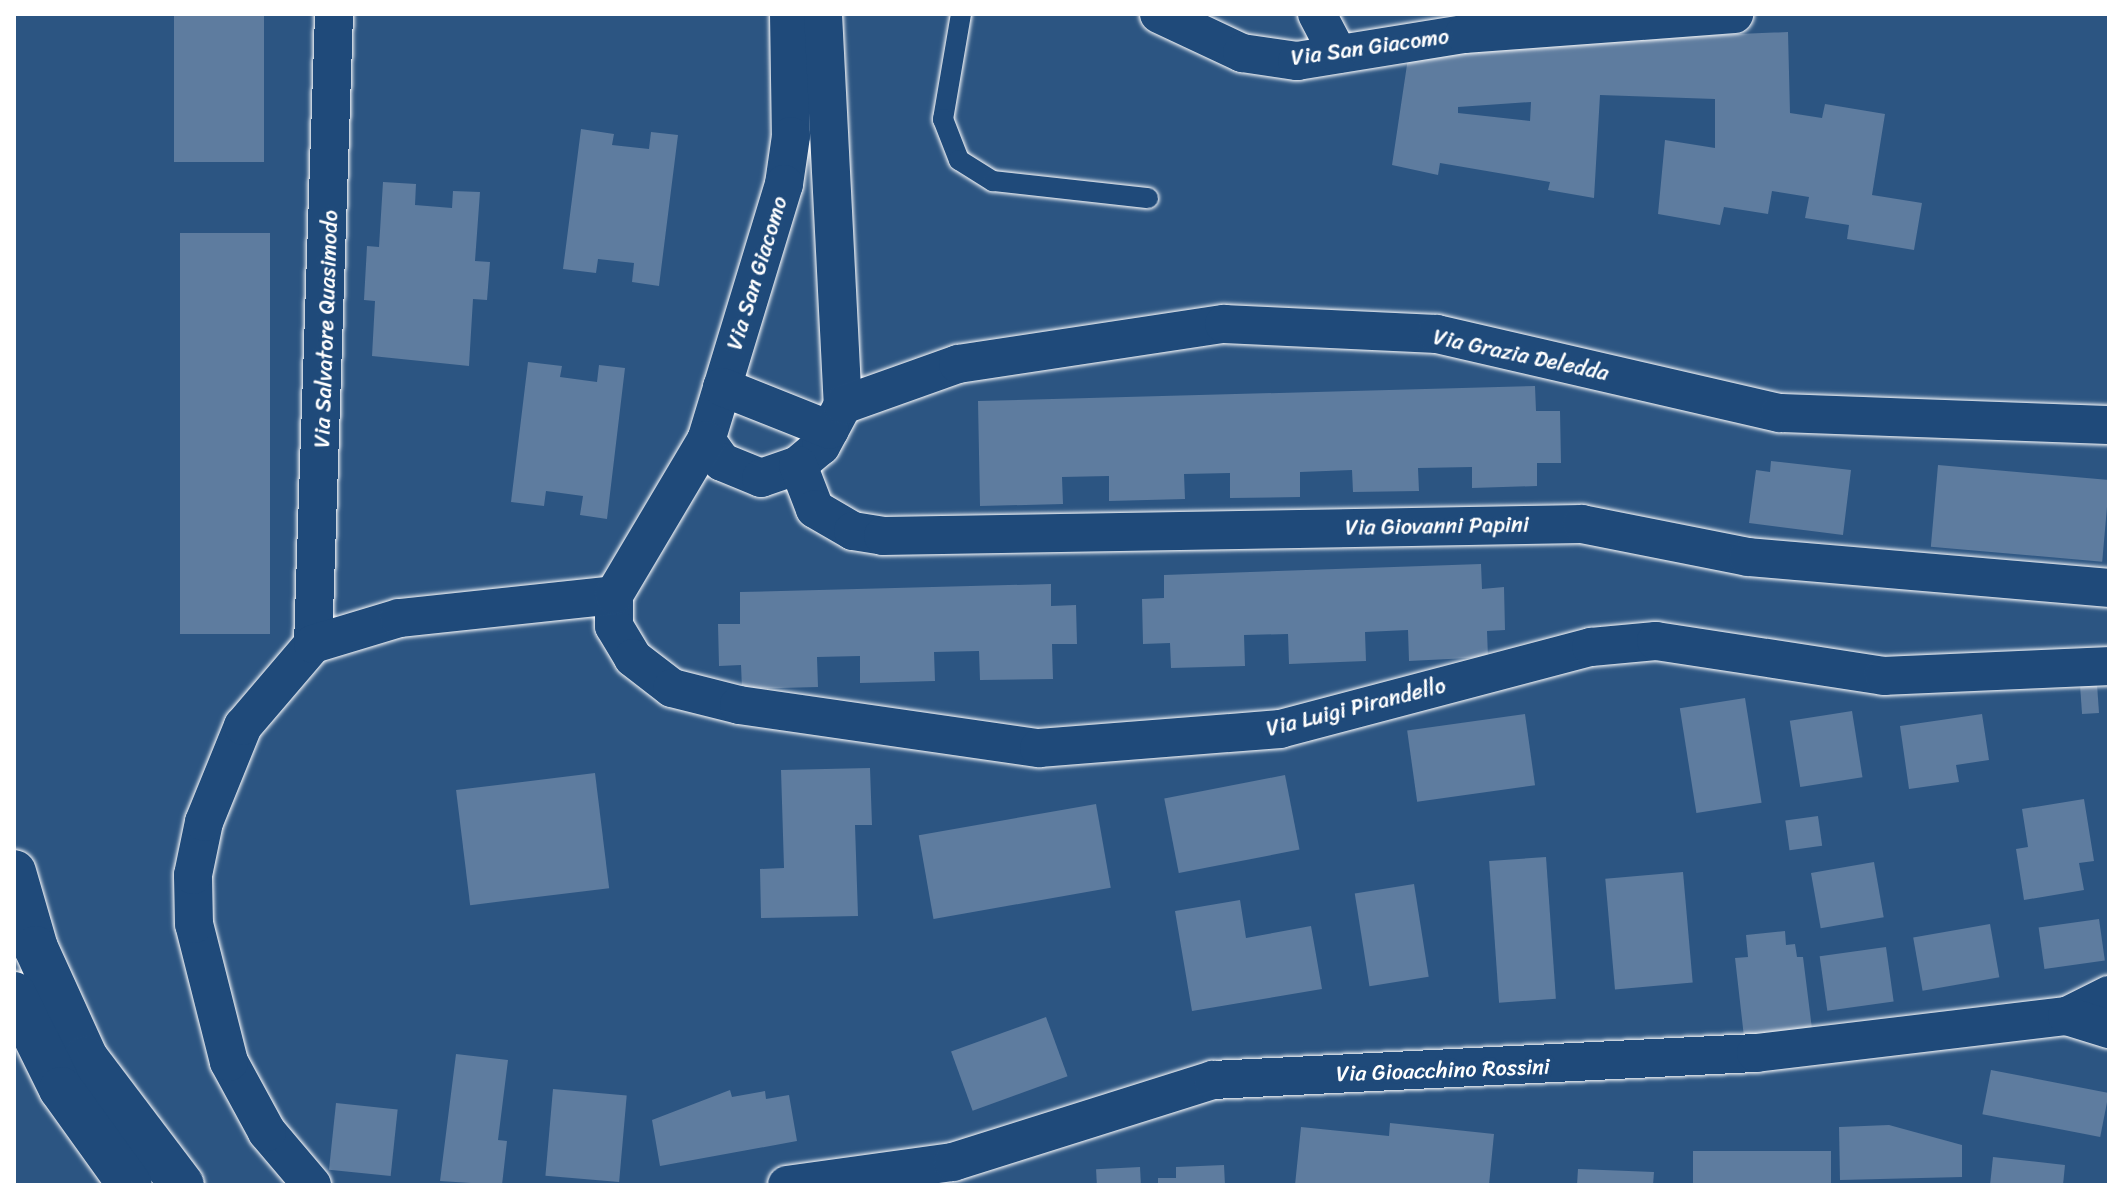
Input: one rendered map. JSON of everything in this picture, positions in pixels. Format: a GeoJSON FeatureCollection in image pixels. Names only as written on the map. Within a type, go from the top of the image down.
{"type":"FeatureCollection","features":[{"type":"Feature","properties":{"kind":"highway"},"geometry":{"type":"LineString","coordinates":[[14,872],[36,948],[86,1058],[182,1185]]}},
{"type":"Feature","properties":{"kind":"highway"},"geometry":{"type":"LineString","coordinates":[[14,994],[61,1089],[130,1185]]}},
{"type":"Feature","properties":{"kind":"street","name":"Via Salvatore Quasimodo"},"geometry":{"type":"LineString","coordinates":[[313,644],[334,14]]}},
{"type":"Feature","properties":{"kind":"street","name":"Via San Giacomo"},"geometry":{"type":"LineString","coordinates":[[706,440],[784,184],[791,136],[789,14]]}},
{"type":"Feature","properties":{"kind":"street"},"geometry":{"type":"LineString","coordinates":[[312,1185],[267,1132],[229,1062],[199,951],[193,875],[204,822],[243,726],[313,644],[399,618],[614,595],[706,440],[722,462],[743,474],[761,478],[798,465],[836,417],[823,14]]}},
{"type":"Feature","properties":{"kind":"street","name":"Via San Giacomo"},"geometry":{"type":"LineString","coordinates":[[1159,14],[1210,41],[1269,60],[1338,54],[1464,34],[1734,14]]}},
{"type":"Feature","properties":{"kind":"street"},"geometry":{"type":"LineString","coordinates":[[1317,14],[1338,54]]}},
{"type":"Feature","properties":{"kind":"street","name":"Via Grazia Deledda"},"geometry":{"type":"LineString","coordinates":[[836,417],[958,364],[1224,324],[1437,334],[1780,413],[2109,425]]}},
{"type":"Feature","properties":{"kind":"street"},"geometry":{"type":"LineString","coordinates":[[722,387],[836,417]]}},
{"type":"Feature","properties":{"kind":"street","name":"Via Giovanni Papini"},"geometry":{"type":"LineString","coordinates":[[798,465],[815,509],[844,527],[883,536],[1582,524],[1748,557],[2109,588]]}},
{"type":"Feature","properties":{"kind":"street","name":"Via Luigi Pirandello"},"geometry":{"type":"LineString","coordinates":[[614,595],[614,626],[633,658],[672,688],[739,705],[1039,748],[1280,729],[1591,647],[1656,641],[1884,676],[2109,666]]}},
{"type":"Feature","properties":{"kind":"street"},"geometry":{"type":"LineString","coordinates":[[2067,1016],[2109,995]]}},
{"type":"Feature","properties":{"kind":"street","name":"Via Gioacchino Rossini"},"geometry":{"type":"LineString","coordinates":[[787,1185],[953,1162],[1213,1080],[1756,1053],[2067,1016],[2109,1029]]}},
{"type":"Feature","properties":{"kind":"lane"},"geometry":{"type":"LineString","coordinates":[[961,14],[943,119],[959,160],[993,181],[1148,198]]}},
{"type":"Feature","properties":{"kind":"building"},"geometry":{"type":"Polygon","coordinates":[[[174,14],[264,14],[264,162],[174,162],[174,14]]]}},
{"type":"Feature","properties":{"kind":"building"},"geometry":{"type":"Polygon","coordinates":[[[1788,32],[1790,113],[1822,118],[1825,104],[1885,114],[1872,195],[1922,203],[1914,250],[1847,239],[1849,225],[1805,218],[1809,197],[1772,191],[1768,214],[1724,207],[1720,225],[1658,214],[1665,140],[1715,148],[1715,99],[1600,95],[1594,198],[1548,190],[1550,182],[1440,163],[1438,175],[1392,165],[1408,58],[1503,44],[1788,32]],[[1531,102],[1458,107],[1458,113],[1530,121],[1531,102]]]}},
{"type":"Feature","properties":{"kind":"building"},"geometry":{"type":"Polygon","coordinates":[[[581,129],[614,134],[612,145],[649,149],[651,132],[678,135],[659,286],[632,282],[634,263],[598,259],[596,273],[563,269],[581,129]]]}},
{"type":"Feature","properties":{"kind":"building"},"geometry":{"type":"Polygon","coordinates":[[[383,182],[416,184],[415,205],[452,208],[453,191],[480,192],[475,261],[490,262],[487,300],[473,299],[469,366],[372,356],[375,301],[364,300],[367,246],[379,247],[383,182]]]}},
{"type":"Feature","properties":{"kind":"building"},"geometry":{"type":"Polygon","coordinates":[[[180,233],[270,233],[270,634],[180,634],[180,233]]]}},
{"type":"Feature","properties":{"kind":"building"},"geometry":{"type":"Polygon","coordinates":[[[528,362],[562,366],[560,377],[597,382],[599,365],[625,368],[607,519],[580,515],[583,496],[546,491],[544,506],[511,502],[528,362]]]}},
{"type":"Feature","properties":{"kind":"building"},"geometry":{"type":"Polygon","coordinates":[[[1535,386],[1536,411],[1560,411],[1561,463],[1537,463],[1537,486],[1472,488],[1472,467],[1418,468],[1419,491],[1353,492],[1352,470],[1300,472],[1300,497],[1230,498],[1230,473],[1184,474],[1185,499],[1109,501],[1109,476],[1062,477],[1063,504],[980,506],[978,401],[1535,386]]]}},
{"type":"Feature","properties":{"kind":"building"},"geometry":{"type":"Polygon","coordinates":[[[1771,461],[1851,470],[1843,535],[1749,523],[1756,470],[1770,472],[1771,461]]]}},
{"type":"Feature","properties":{"kind":"building"},"geometry":{"type":"Polygon","coordinates":[[[1938,465],[2109,480],[2102,562],[1931,547],[1938,465]]]}},
{"type":"Feature","properties":{"kind":"building"},"geometry":{"type":"Polygon","coordinates":[[[1481,564],[1482,589],[1504,587],[1505,630],[1487,631],[1488,657],[1409,661],[1408,630],[1365,632],[1366,661],[1289,664],[1288,634],[1244,635],[1245,666],[1171,668],[1170,643],[1143,644],[1142,599],[1164,598],[1164,575],[1481,564]]]}},
{"type":"Feature","properties":{"kind":"building"},"geometry":{"type":"Polygon","coordinates":[[[1051,584],[1051,606],[1076,605],[1077,644],[1052,644],[1053,679],[980,680],[979,651],[934,652],[935,681],[860,683],[860,656],[817,657],[818,687],[742,689],[741,665],[719,666],[718,624],[740,624],[740,592],[1051,584]]]}},
{"type":"Feature","properties":{"kind":"building"},"geometry":{"type":"Polygon","coordinates":[[[2097,684],[2099,713],[2082,714],[2080,685],[2097,684]]]}},
{"type":"Feature","properties":{"kind":"building"},"geometry":{"type":"Polygon","coordinates":[[[1745,698],[1762,803],[1696,813],[1680,708],[1745,698]]]}},
{"type":"Feature","properties":{"kind":"building"},"geometry":{"type":"Polygon","coordinates":[[[1852,711],[1862,777],[1800,787],[1790,721],[1852,711]]]}},
{"type":"Feature","properties":{"kind":"building"},"geometry":{"type":"Polygon","coordinates":[[[1525,714],[1535,785],[1417,802],[1407,731],[1525,714]]]}},
{"type":"Feature","properties":{"kind":"building"},"geometry":{"type":"Polygon","coordinates":[[[1982,714],[1989,760],[1956,765],[1959,782],[1909,789],[1900,726],[1982,714]]]}},
{"type":"Feature","properties":{"kind":"building"},"geometry":{"type":"Polygon","coordinates":[[[870,768],[872,825],[855,825],[858,916],[761,918],[760,869],[784,868],[781,770],[870,768]]]}},
{"type":"Feature","properties":{"kind":"building"},"geometry":{"type":"Polygon","coordinates":[[[595,773],[609,888],[470,905],[456,790],[595,773]]]}},
{"type":"Feature","properties":{"kind":"building"},"geometry":{"type":"Polygon","coordinates":[[[1285,775],[1300,850],[1179,873],[1164,798],[1285,775]]]}},
{"type":"Feature","properties":{"kind":"building"},"geometry":{"type":"Polygon","coordinates":[[[2084,799],[2094,861],[2079,863],[2084,890],[2024,900],[2016,849],[2028,847],[2022,809],[2084,799]]]}},
{"type":"Feature","properties":{"kind":"building"},"geometry":{"type":"Polygon","coordinates":[[[1096,804],[1111,888],[933,919],[919,835],[1096,804]]]}},
{"type":"Feature","properties":{"kind":"building"},"geometry":{"type":"Polygon","coordinates":[[[1818,816],[1822,846],[1789,850],[1785,821],[1818,816]]]}},
{"type":"Feature","properties":{"kind":"building"},"geometry":{"type":"Polygon","coordinates":[[[1546,857],[1556,999],[1499,1003],[1489,861],[1546,857]]]}},
{"type":"Feature","properties":{"kind":"building"},"geometry":{"type":"Polygon","coordinates":[[[1874,862],[1884,917],[1821,928],[1811,873],[1874,862]]]}},
{"type":"Feature","properties":{"kind":"building"},"geometry":{"type":"Polygon","coordinates":[[[1683,872],[1693,983],[1615,989],[1605,879],[1683,872]]]}},
{"type":"Feature","properties":{"kind":"building"},"geometry":{"type":"Polygon","coordinates":[[[1414,884],[1429,977],[1369,986],[1355,893],[1414,884]]]}},
{"type":"Feature","properties":{"kind":"building"},"geometry":{"type":"Polygon","coordinates":[[[1240,900],[1246,938],[1311,926],[1322,989],[1192,1011],[1175,911],[1240,900]]]}},
{"type":"Feature","properties":{"kind":"building"},"geometry":{"type":"Polygon","coordinates":[[[2099,919],[2105,961],[2044,969],[2039,927],[2099,919]]]}},
{"type":"Feature","properties":{"kind":"building"},"geometry":{"type":"Polygon","coordinates":[[[1990,924],[1999,977],[1923,991],[1913,938],[1990,924]]]}},
{"type":"Feature","properties":{"kind":"building"},"geometry":{"type":"Polygon","coordinates":[[[1785,931],[1786,945],[1795,944],[1797,957],[1803,957],[1812,1029],[1744,1037],[1735,958],[1748,957],[1746,935],[1785,931]]]}},
{"type":"Feature","properties":{"kind":"building"},"geometry":{"type":"Polygon","coordinates":[[[1886,947],[1894,1001],[1827,1011],[1820,956],[1886,947]]]}},
{"type":"Feature","properties":{"kind":"building"},"geometry":{"type":"Polygon","coordinates":[[[1046,1017],[1068,1076],[973,1111],[951,1052],[1046,1017]]]}},
{"type":"Feature","properties":{"kind":"building"},"geometry":{"type":"Polygon","coordinates":[[[456,1054],[508,1060],[498,1140],[507,1141],[502,1185],[440,1181],[456,1054]]]}},
{"type":"Feature","properties":{"kind":"building"},"geometry":{"type":"Polygon","coordinates":[[[1991,1070],[2109,1093],[2100,1137],[1982,1114],[1991,1070]]]}},
{"type":"Feature","properties":{"kind":"building"},"geometry":{"type":"Polygon","coordinates":[[[553,1089],[627,1095],[619,1182],[545,1176],[553,1089]]]}},
{"type":"Feature","properties":{"kind":"building"},"geometry":{"type":"Polygon","coordinates":[[[730,1090],[732,1097],[765,1091],[766,1099],[789,1095],[797,1141],[660,1166],[652,1120],[730,1090]]]}},
{"type":"Feature","properties":{"kind":"building"},"geometry":{"type":"Polygon","coordinates":[[[336,1103],[398,1109],[391,1176],[329,1170],[336,1103]]]}},
{"type":"Feature","properties":{"kind":"building"},"geometry":{"type":"Polygon","coordinates":[[[1390,1123],[1494,1134],[1489,1185],[1295,1185],[1301,1127],[1389,1136],[1390,1123]]]}},
{"type":"Feature","properties":{"kind":"building"},"geometry":{"type":"Polygon","coordinates":[[[1889,1125],[1962,1145],[1962,1177],[1840,1180],[1839,1127],[1889,1125]]]}},
{"type":"Feature","properties":{"kind":"building"},"geometry":{"type":"Polygon","coordinates":[[[1693,1151],[1831,1151],[1831,1185],[1693,1185],[1693,1151]]]}},
{"type":"Feature","properties":{"kind":"building"},"geometry":{"type":"Polygon","coordinates":[[[1993,1157],[2065,1165],[2063,1185],[1990,1185],[1993,1157]]]}},
{"type":"Feature","properties":{"kind":"building"},"geometry":{"type":"Polygon","coordinates":[[[1224,1165],[1225,1185],[1158,1185],[1158,1178],[1176,1178],[1176,1167],[1224,1165]]]}},
{"type":"Feature","properties":{"kind":"building"},"geometry":{"type":"Polygon","coordinates":[[[1140,1167],[1141,1185],[1097,1185],[1096,1169],[1140,1167]]]}},
{"type":"Feature","properties":{"kind":"building"},"geometry":{"type":"Polygon","coordinates":[[[1578,1169],[1654,1172],[1653,1185],[1577,1185],[1578,1169]]]}}]}
